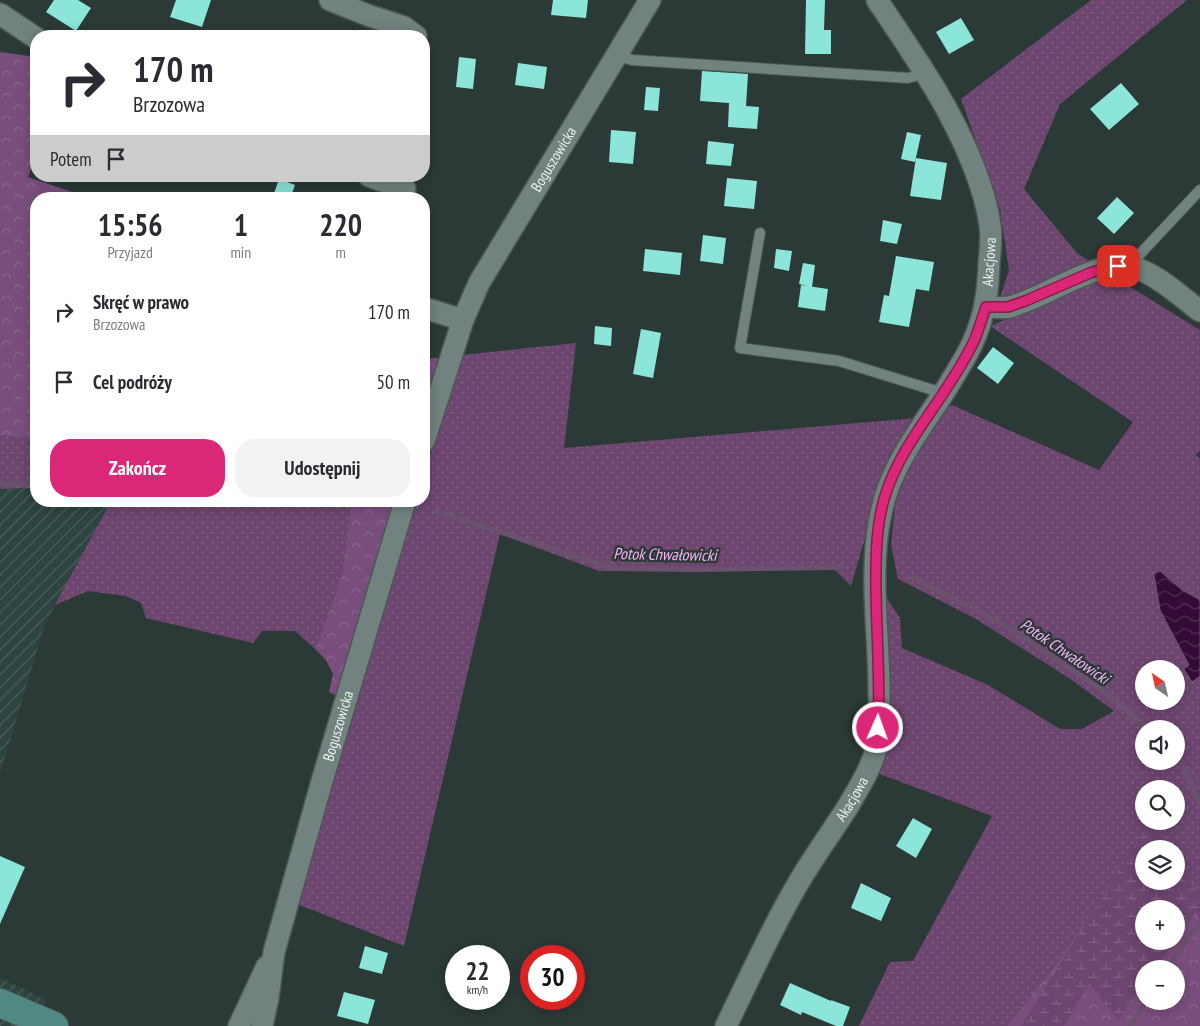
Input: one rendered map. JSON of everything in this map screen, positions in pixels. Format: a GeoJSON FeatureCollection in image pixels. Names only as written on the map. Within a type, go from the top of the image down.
{"type":"FeatureCollection","features":[{"type":"Feature","properties":{"kind":"main road"},"geometry":{"type":"LineString","coordinates":[[0,1003],[54,1026]]}},
{"type":"Feature","properties":{"kind":"street"},"geometry":{"type":"LineString","coordinates":[[330,0],[408,30]]}},
{"type":"Feature","properties":{"kind":"street","name":"Boguszowicka"},"geometry":{"type":"LineString","coordinates":[[430,422],[463,320],[479,283],[650,0]]}},
{"type":"Feature","properties":{"kind":"street","name":"Akacjowa"},"geometry":{"type":"LineString","coordinates":[[726,1026],[777,921],[800,880],[860,786],[876,749],[880,705],[875,579],[876,550],[880,516],[886,491],[904,453],[943,393],[974,340],[986,307],[989,287],[990,227],[981,185],[950,114],[926,73],[877,0]]}},
{"type":"Feature","properties":{"kind":"street"},"geometry":{"type":"LineString","coordinates":[[0,14],[30,34]]}},
{"type":"Feature","properties":{"kind":"street"},"geometry":{"type":"LineString","coordinates":[[387,182],[405,188]]}},
{"type":"Feature","properties":{"kind":"street"},"geometry":{"type":"LineString","coordinates":[[986,307],[1008,307],[1090,273],[1106,268],[1131,266],[1143,270],[1154,277],[1200,311]]}},
{"type":"Feature","properties":{"kind":"street"},"geometry":{"type":"LineString","coordinates":[[430,310],[463,320]]}},
{"type":"Feature","properties":{"kind":"street","name":"Boguszowicka"},"geometry":{"type":"LineString","coordinates":[[262,1026],[274,952],[403,507]]}},
{"type":"Feature","properties":{"kind":"street","name":"Boguszowicka"},"geometry":{"type":"LineString","coordinates":[[239,1026],[274,952]]}},
{"type":"Feature","properties":{"kind":"lane"},"geometry":{"type":"LineString","coordinates":[[616,55],[632,60],[908,78],[926,73]]}},
{"type":"Feature","properties":{"kind":"lane"},"geometry":{"type":"LineString","coordinates":[[1131,266],[1141,252],[1200,190]]}},
{"type":"Feature","properties":{"kind":"lane"},"geometry":{"type":"LineString","coordinates":[[760,233],[740,348],[839,361],[943,393]]}},
{"type":"Feature","properties":{"kind":"shaded area"},"geometry":{"type":"Polygon","coordinates":[[[30,488],[30,507],[108,507],[45,624],[0,774],[0,489],[30,488]]]}},
{"type":"Feature","properties":{"kind":"shaded area"},"geometry":{"type":"Polygon","coordinates":[[[0,978],[46,999],[38,1026],[0,1026],[0,978]]]}},
{"type":"Feature","properties":{"kind":"green space"},"geometry":{"type":"Polygon","coordinates":[[[1091,0],[1187,0],[1060,104],[1024,189],[1077,253],[1094,264],[1010,300],[1000,298],[1009,270],[1000,209],[961,99],[1091,0]]]}},
{"type":"Feature","properties":{"kind":"green space"},"geometry":{"type":"Polygon","coordinates":[[[0,52],[30,56],[30,172],[28,177],[30,178],[30,182],[43,182],[72,192],[30,192],[30,439],[0,435],[0,52]]]}},
{"type":"Feature","properties":{"kind":"green space"},"geometry":{"type":"Polygon","coordinates":[[[1111,275],[1200,330],[1200,451],[1196,455],[1200,459],[1200,918],[1185,890],[1185,840],[1159,840],[1154,830],[1185,830],[1185,780],[1135,780],[1135,830],[1152,830],[1144,840],[1135,840],[1135,853],[1053,968],[1007,1026],[859,1026],[890,962],[913,961],[992,816],[877,773],[891,740],[891,679],[886,597],[900,618],[902,648],[988,685],[1060,729],[1082,729],[1114,711],[1069,678],[976,619],[898,579],[891,545],[895,505],[915,448],[943,408],[952,405],[1099,470],[1133,422],[990,326],[1111,275]]]}},
{"type":"Feature","properties":{"kind":"green space"},"geometry":{"type":"Polygon","coordinates":[[[576,343],[564,448],[916,418],[889,456],[851,586],[835,570],[599,571],[500,534],[404,946],[297,904],[375,631],[413,507],[430,507],[430,455],[461,355],[576,343]]]}},
{"type":"Feature","properties":{"kind":"green space"},"geometry":{"type":"Polygon","coordinates":[[[446,357],[430,404],[430,358],[446,357]]]}},
{"type":"Feature","properties":{"kind":"green space"},"geometry":{"type":"Polygon","coordinates":[[[0,435],[30,439],[30,488],[0,489],[0,435]]]}},
{"type":"Feature","properties":{"kind":"green space"},"geometry":{"type":"Polygon","coordinates":[[[108,507],[350,507],[342,575],[315,649],[295,631],[262,631],[253,643],[146,618],[141,603],[126,596],[88,591],[55,605],[108,507]]]}},
{"type":"Feature","properties":{"kind":"green space"},"geometry":{"type":"Polygon","coordinates":[[[350,507],[394,507],[373,567],[337,696],[329,692],[333,674],[326,660],[315,649],[342,575],[350,507]]]}},
{"type":"Feature","properties":{"kind":"green space"},"geometry":{"type":"Polygon","coordinates":[[[1144,830],[1164,830],[1169,840],[1138,840],[1144,830]]]}},
{"type":"Feature","properties":{"kind":"green space"},"geometry":{"type":"Polygon","coordinates":[[[1151,830],[1147,840],[1144,840],[1151,830]]]}},
{"type":"Feature","properties":{"kind":"green space"},"geometry":{"type":"Polygon","coordinates":[[[1135,845],[1135,890],[1185,890],[1185,871],[1200,899],[1200,906],[1185,927],[1185,900],[1135,900],[1135,950],[1169,950],[1161,960],[1135,960],[1135,996],[1118,1020],[1089,984],[1064,1026],[1021,1026],[1135,845]]]}},
{"type":"Feature","properties":{"kind":"green space"},"geometry":{"type":"Polygon","coordinates":[[[1135,852],[1135,890],[1185,890],[1200,918],[1200,1026],[1007,1026],[1053,968],[1135,852]]]}},
{"type":"Feature","properties":{"kind":"water"},"geometry":{"type":"Polygon","coordinates":[[[1160,571],[1182,590],[1200,601],[1200,676],[1192,682],[1185,671],[1189,665],[1160,610],[1154,574],[1160,571]]]}},
{"type":"Feature","properties":{"kind":"building"},"geometry":{"type":"Polygon","coordinates":[[[54,0],[78,0],[91,8],[77,30],[46,12],[54,0]]]}},
{"type":"Feature","properties":{"kind":"building"},"geometry":{"type":"Polygon","coordinates":[[[176,0],[211,0],[202,27],[170,17],[176,0]]]}},
{"type":"Feature","properties":{"kind":"building"},"geometry":{"type":"Polygon","coordinates":[[[553,0],[588,0],[586,18],[551,15],[553,0]]]}},
{"type":"Feature","properties":{"kind":"building"},"geometry":{"type":"Polygon","coordinates":[[[806,0],[825,0],[824,30],[831,30],[831,54],[805,54],[806,0]]]}},
{"type":"Feature","properties":{"kind":"building"},"geometry":{"type":"Polygon","coordinates":[[[961,18],[974,40],[949,54],[936,32],[961,18]]]}},
{"type":"Feature","properties":{"kind":"building"},"geometry":{"type":"Polygon","coordinates":[[[459,57],[476,59],[473,89],[456,87],[459,57]]]}},
{"type":"Feature","properties":{"kind":"building"},"geometry":{"type":"Polygon","coordinates":[[[518,63],[547,67],[544,89],[515,85],[518,63]]]}},
{"type":"Feature","properties":{"kind":"building"},"geometry":{"type":"Polygon","coordinates":[[[702,71],[748,74],[746,106],[759,107],[757,129],[728,127],[729,103],[700,101],[702,71]]]}},
{"type":"Feature","properties":{"kind":"building"},"geometry":{"type":"Polygon","coordinates":[[[1121,83],[1139,104],[1109,130],[1090,109],[1121,83]]]}},
{"type":"Feature","properties":{"kind":"building"},"geometry":{"type":"Polygon","coordinates":[[[646,87],[660,88],[658,111],[644,110],[646,87]]]}},
{"type":"Feature","properties":{"kind":"building"},"geometry":{"type":"Polygon","coordinates":[[[611,130],[636,132],[633,164],[609,162],[611,130]]]}},
{"type":"Feature","properties":{"kind":"building"},"geometry":{"type":"Polygon","coordinates":[[[907,132],[921,135],[915,162],[901,159],[907,132]]]}},
{"type":"Feature","properties":{"kind":"building"},"geometry":{"type":"Polygon","coordinates":[[[708,141],[734,144],[731,166],[706,164],[708,141]]]}},
{"type":"Feature","properties":{"kind":"building"},"geometry":{"type":"Polygon","coordinates":[[[916,158],[947,163],[941,200],[910,196],[916,158]]]}},
{"type":"Feature","properties":{"kind":"building"},"geometry":{"type":"Polygon","coordinates":[[[727,178],[757,181],[754,209],[724,206],[727,178]]]}},
{"type":"Feature","properties":{"kind":"building"},"geometry":{"type":"Polygon","coordinates":[[[278,182],[287,182],[295,185],[292,192],[274,192],[278,182]]]}},
{"type":"Feature","properties":{"kind":"building"},"geometry":{"type":"Polygon","coordinates":[[[1117,197],[1134,213],[1114,234],[1097,218],[1117,197]]]}},
{"type":"Feature","properties":{"kind":"building"},"geometry":{"type":"Polygon","coordinates":[[[883,220],[902,224],[897,244],[880,241],[883,220]]]}},
{"type":"Feature","properties":{"kind":"building"},"geometry":{"type":"Polygon","coordinates":[[[703,235],[726,238],[723,264],[700,261],[703,235]]]}},
{"type":"Feature","properties":{"kind":"building"},"geometry":{"type":"Polygon","coordinates":[[[645,249],[682,253],[680,275],[643,271],[645,249]]]}},
{"type":"Feature","properties":{"kind":"building"},"geometry":{"type":"Polygon","coordinates":[[[776,249],[792,251],[789,271],[774,268],[776,249]]]}},
{"type":"Feature","properties":{"kind":"building"},"geometry":{"type":"Polygon","coordinates":[[[896,256],[934,262],[929,291],[916,289],[909,327],[879,322],[884,295],[889,296],[896,256]]]}},
{"type":"Feature","properties":{"kind":"building"},"geometry":{"type":"Polygon","coordinates":[[[803,263],[815,265],[812,287],[799,284],[803,263]]]}},
{"type":"Feature","properties":{"kind":"building"},"geometry":{"type":"Polygon","coordinates":[[[801,285],[828,289],[825,311],[798,307],[801,285]]]}},
{"type":"Feature","properties":{"kind":"building"},"geometry":{"type":"Polygon","coordinates":[[[595,326],[612,328],[611,346],[594,344],[595,326]]]}},
{"type":"Feature","properties":{"kind":"building"},"geometry":{"type":"Polygon","coordinates":[[[641,329],[661,333],[653,378],[633,374],[641,329]]]}},
{"type":"Feature","properties":{"kind":"building"},"geometry":{"type":"Polygon","coordinates":[[[993,347],[1014,363],[998,384],[977,368],[993,347]]]}},
{"type":"Feature","properties":{"kind":"building"},"geometry":{"type":"Polygon","coordinates":[[[913,818],[932,829],[916,858],[896,846],[913,818]]]}},
{"type":"Feature","properties":{"kind":"building"},"geometry":{"type":"Polygon","coordinates":[[[0,856],[25,867],[0,924],[0,856]]]}},
{"type":"Feature","properties":{"kind":"building"},"geometry":{"type":"Polygon","coordinates":[[[861,883],[891,898],[881,921],[851,908],[861,883]]]}},
{"type":"Feature","properties":{"kind":"building"},"geometry":{"type":"Polygon","coordinates":[[[365,946],[388,953],[382,974],[359,968],[365,946]]]}},
{"type":"Feature","properties":{"kind":"building"},"geometry":{"type":"Polygon","coordinates":[[[790,983],[850,1007],[843,1026],[836,1026],[802,1012],[801,1015],[780,1005],[790,983]]]}},
{"type":"Feature","properties":{"kind":"building"},"geometry":{"type":"Polygon","coordinates":[[[344,992],[375,1000],[368,1024],[337,1016],[344,992]]]}},
{"type":"Feature","properties":{"kind":"waterway","name":"Potok Chwałowicki"},"geometry":{"type":"LineString","coordinates":[[0,484],[30,484]]}},
{"type":"Feature","properties":{"kind":"waterway","name":"Potok Chwałowicki"},"geometry":{"type":"LineString","coordinates":[[436,511],[611,568],[842,567]]}},
{"type":"Feature","properties":{"kind":"waterway","name":"Potok Chwałowicki"},"geometry":{"type":"LineString","coordinates":[[909,576],[1005,625],[1106,693],[1138,720]]}},
{"type":"Feature","properties":{"kind":"waterway","name":"Potok Chwałowicki"},"geometry":{"type":"LineString","coordinates":[[1185,770],[1200,804]]}},
{"type":"Feature","properties":{"kind":"waterway"},"geometry":{"type":"LineString","coordinates":[[1173,960],[1200,923]]}},
{"type":"Feature","properties":{"kind":"waterway"},"geometry":{"type":"LineString","coordinates":[[1130,1026],[1140,1010]]}},
{"type":"Feature","properties":{"kind":"route"},"geometry":{"type":"LineString","coordinates":[[878,728],[880,705],[875,588],[876,550],[880,516],[886,491],[904,453],[943,393],[974,340],[986,307],[1008,307],[1090,273],[1118,266]]}}]}
